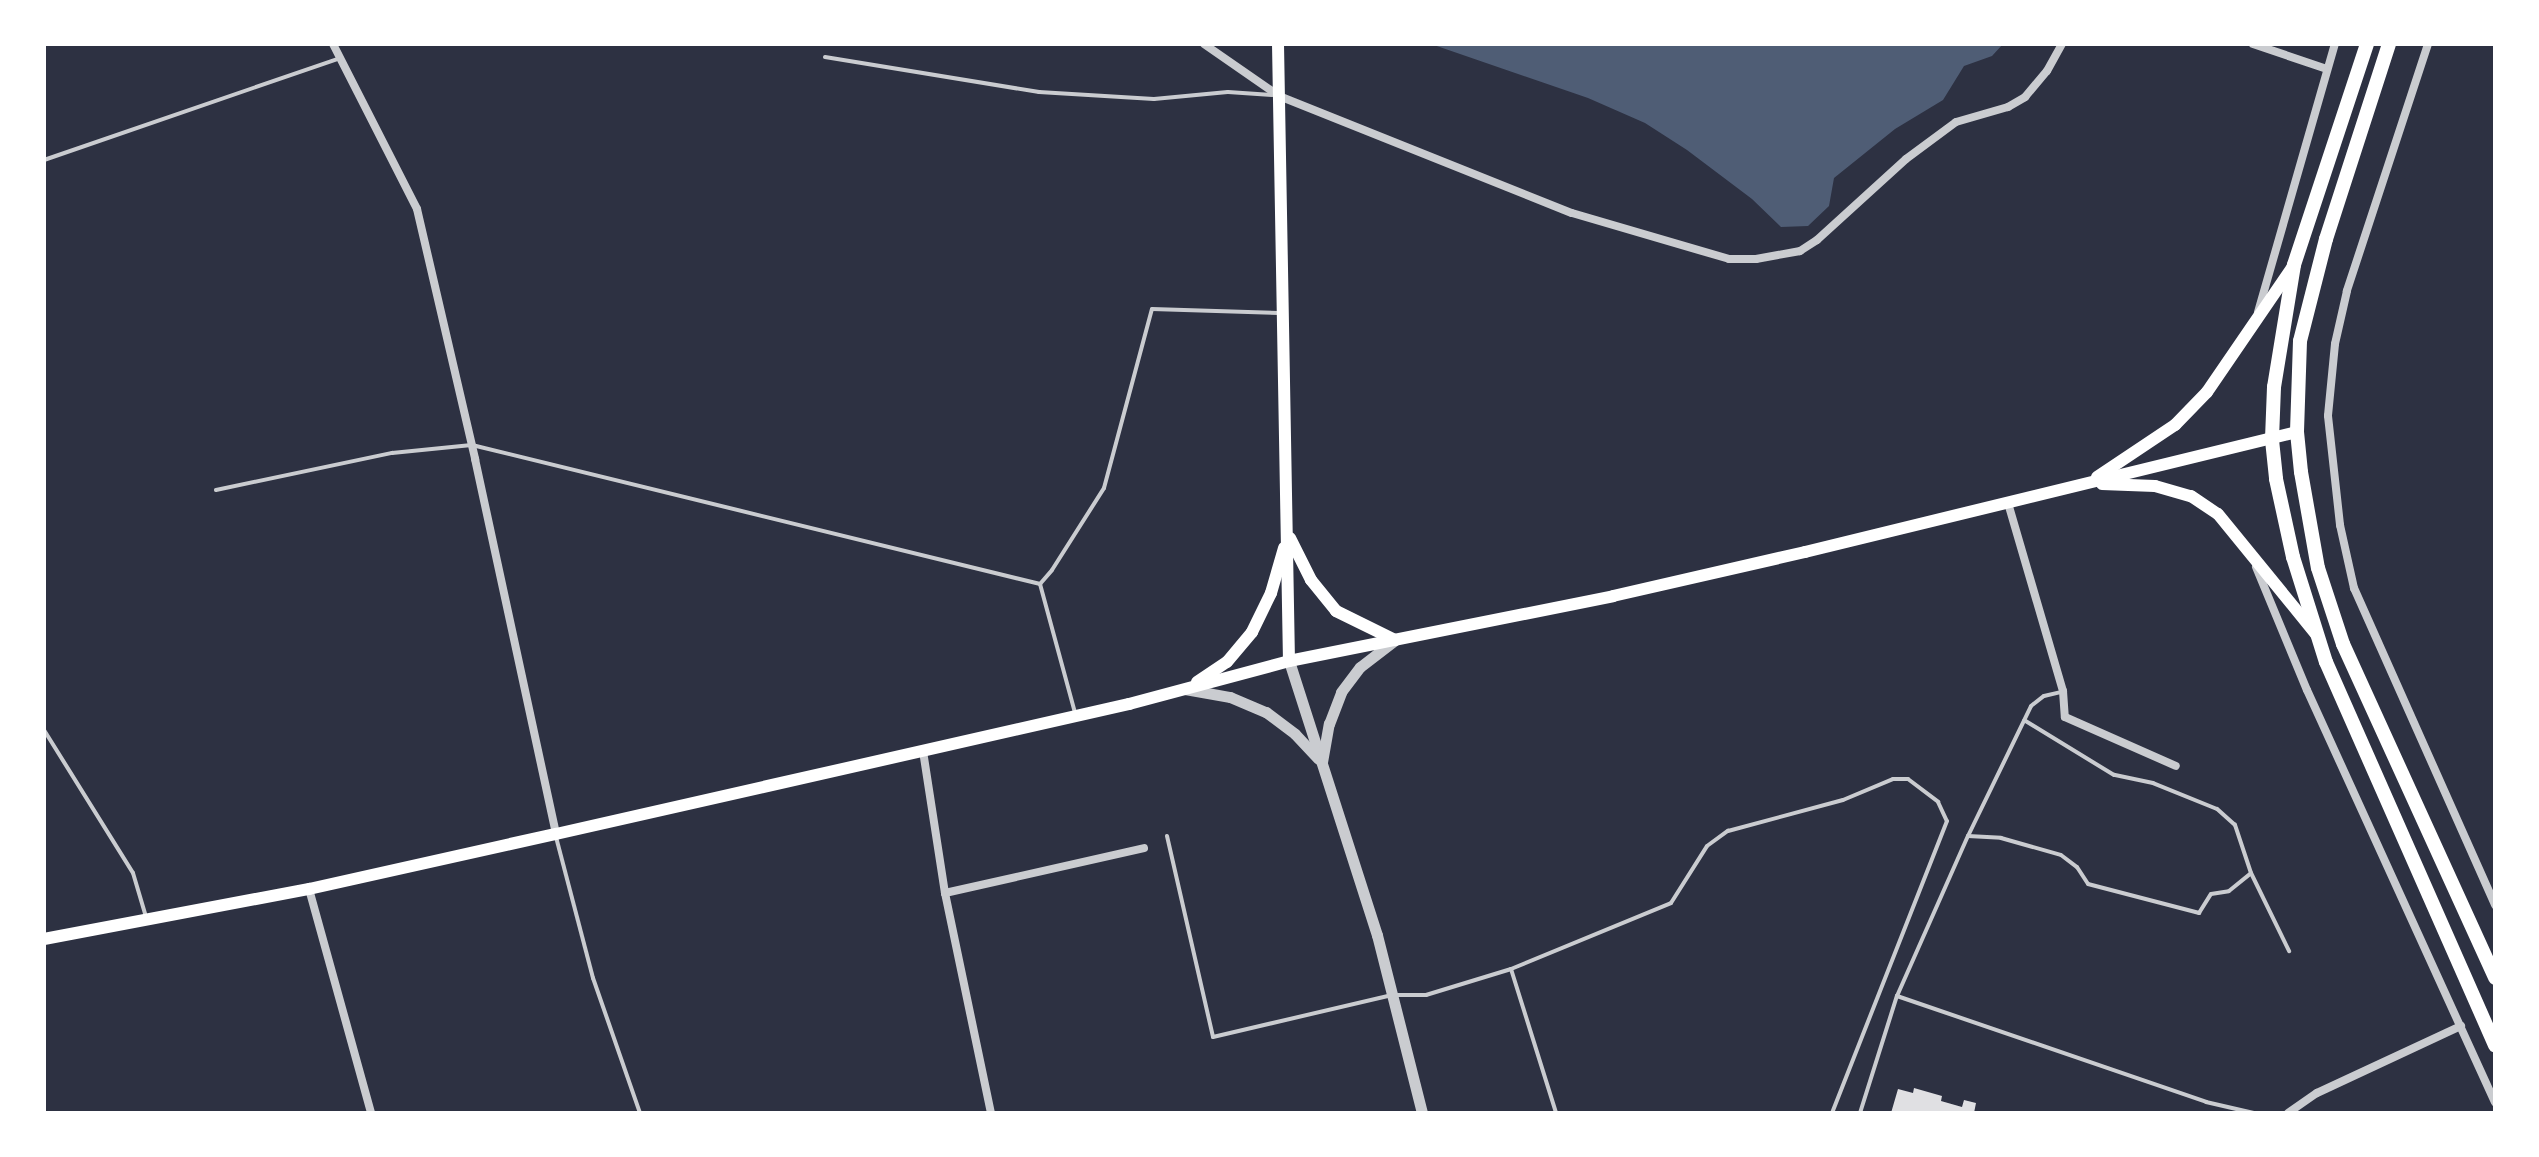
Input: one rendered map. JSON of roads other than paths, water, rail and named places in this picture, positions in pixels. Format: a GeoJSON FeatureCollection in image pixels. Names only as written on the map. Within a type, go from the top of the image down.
{"type":"FeatureCollection","features":[{"type":"Feature","properties":{"kind":"main road"},"geometry":{"type":"LineString","coordinates":[[1278,44],[1289,661]]}},
{"type":"Feature","properties":{"kind":"main road"},"geometry":{"type":"LineString","coordinates":[[2367,44],[2294,265],[2279,341],[2272,440],[2276,479],[2293,557],[2316,635],[2495,1045]]}},
{"type":"Feature","properties":{"kind":"main road"},"geometry":{"type":"LineString","coordinates":[[2389,44],[2309,300],[2300,341],[2297,432],[2318,568],[2343,644],[2495,978]]}},
{"type":"Feature","properties":{"kind":"main road"},"geometry":{"type":"LineString","coordinates":[[2087,483],[2175,425],[2207,392],[2294,265]]}},
{"type":"Feature","properties":{"kind":"main road"},"geometry":{"type":"LineString","coordinates":[[44,939],[309,889],[556,834],[1076,716],[1289,661],[1613,596],[2297,432]]}},
{"type":"Feature","properties":{"kind":"main road"},"geometry":{"type":"LineString","coordinates":[[2087,483],[2155,486],[2191,496],[2218,514],[2316,635]]}},
{"type":"Feature","properties":{"kind":"main road"},"geometry":{"type":"LineString","coordinates":[[1288,533],[1311,580],[1336,611],[1395,640]]}},
{"type":"Feature","properties":{"kind":"main road"},"geometry":{"type":"LineString","coordinates":[[1184,689],[1227,662],[1252,632],[1271,593],[1288,533]]}},
{"type":"Feature","properties":{"kind":"street"},"geometry":{"type":"LineString","coordinates":[[333,44],[417,209],[472,445],[556,834]]}},
{"type":"Feature","properties":{"kind":"street"},"geometry":{"type":"LineString","coordinates":[[1204,44],[1279,96],[1572,213],[1729,259],[1777,258],[1800,251],[1817,240],[1906,159],[1956,122],[2008,107],[2025,97],[2047,71],[2062,44]]}},
{"type":"Feature","properties":{"kind":"street"},"geometry":{"type":"LineString","coordinates":[[2253,44],[2327,69]]}},
{"type":"Feature","properties":{"kind":"street"},"geometry":{"type":"LineString","coordinates":[[2254,326],[2335,44]]}},
{"type":"Feature","properties":{"kind":"street"},"geometry":{"type":"LineString","coordinates":[[2428,44],[2347,291],[2335,344],[2328,416],[2340,525],[2354,588],[2495,905]]}},
{"type":"Feature","properties":{"kind":"street"},"geometry":{"type":"LineString","coordinates":[[2008,503],[2063,691],[2065,717],[2176,766]]}},
{"type":"Feature","properties":{"kind":"street"},"geometry":{"type":"LineString","coordinates":[[2250,551],[2307,690],[2495,1102]]}},
{"type":"Feature","properties":{"kind":"street"},"geometry":{"type":"LineString","coordinates":[[1321,763],[1329,724],[1341,692],[1360,667],[1395,640]]}},
{"type":"Feature","properties":{"kind":"street"},"geometry":{"type":"LineString","coordinates":[[1289,661],[1392,995],[1422,1113]]}},
{"type":"Feature","properties":{"kind":"street"},"geometry":{"type":"LineString","coordinates":[[1184,689],[1230,697],[1266,712],[1295,734],[1321,763]]}},
{"type":"Feature","properties":{"kind":"street"},"geometry":{"type":"LineString","coordinates":[[923,751],[945,893],[991,1113]]}},
{"type":"Feature","properties":{"kind":"street"},"geometry":{"type":"LineString","coordinates":[[945,893],[1144,848]]}},
{"type":"Feature","properties":{"kind":"street"},"geometry":{"type":"LineString","coordinates":[[309,889],[371,1113]]}},
{"type":"Feature","properties":{"kind":"street"},"geometry":{"type":"LineString","coordinates":[[2288,1113],[2317,1093],[2461,1026]]}},
{"type":"Feature","properties":{"kind":"lane"},"geometry":{"type":"LineString","coordinates":[[825,57],[1039,92],[1154,99],[1228,92],[1279,96]]}},
{"type":"Feature","properties":{"kind":"lane"},"geometry":{"type":"LineString","coordinates":[[44,160],[342,58]]}},
{"type":"Feature","properties":{"kind":"lane"},"geometry":{"type":"LineString","coordinates":[[1040,584],[1104,488],[1152,309],[1283,313]]}},
{"type":"Feature","properties":{"kind":"lane"},"geometry":{"type":"LineString","coordinates":[[216,490],[392,453],[472,445],[1040,584]]}},
{"type":"Feature","properties":{"kind":"lane"},"geometry":{"type":"LineString","coordinates":[[1040,584],[1076,716]]}},
{"type":"Feature","properties":{"kind":"lane"},"geometry":{"type":"LineString","coordinates":[[1860,1113],[1897,996],[1968,836],[2031,706],[2044,696],[2063,691]]}},
{"type":"Feature","properties":{"kind":"lane"},"geometry":{"type":"LineString","coordinates":[[2024,720],[2114,775],[2153,783],[2217,809],[2235,825],[2251,873],[2289,951]]}},
{"type":"Feature","properties":{"kind":"lane"},"geometry":{"type":"LineString","coordinates":[[44,730],[133,873],[147,918]]}},
{"type":"Feature","properties":{"kind":"lane"},"geometry":{"type":"LineString","coordinates":[[1167,836],[1213,1037],[1392,995],[1426,995],[1511,969],[1671,903],[1707,846],[1728,831],[1843,800],[1893,779],[1908,779],[1938,802],[1947,821],[1832,1113]]}},
{"type":"Feature","properties":{"kind":"lane"},"geometry":{"type":"LineString","coordinates":[[556,834],[593,978],[640,1113]]}},
{"type":"Feature","properties":{"kind":"lane"},"geometry":{"type":"LineString","coordinates":[[1968,836],[2001,838],[2061,855],[2077,867],[2088,884],[2199,913],[2211,894],[2229,891],[2251,873]]}},
{"type":"Feature","properties":{"kind":"lane"},"geometry":{"type":"LineString","coordinates":[[1511,969],[1556,1113]]}},
{"type":"Feature","properties":{"kind":"lane"},"geometry":{"type":"LineString","coordinates":[[1897,996],[2206,1102],[2254,1113]]}},
{"type":"Feature","properties":{"kind":"water"},"geometry":{"type":"Polygon","coordinates":[[[1431,44],[2003,44],[1992,56],[1964,66],[1943,100],[1895,129],[1834,178],[1829,206],[1808,226],[1781,227],[1752,199],[1645,123],[1588,98],[1431,44]]]}}]}
